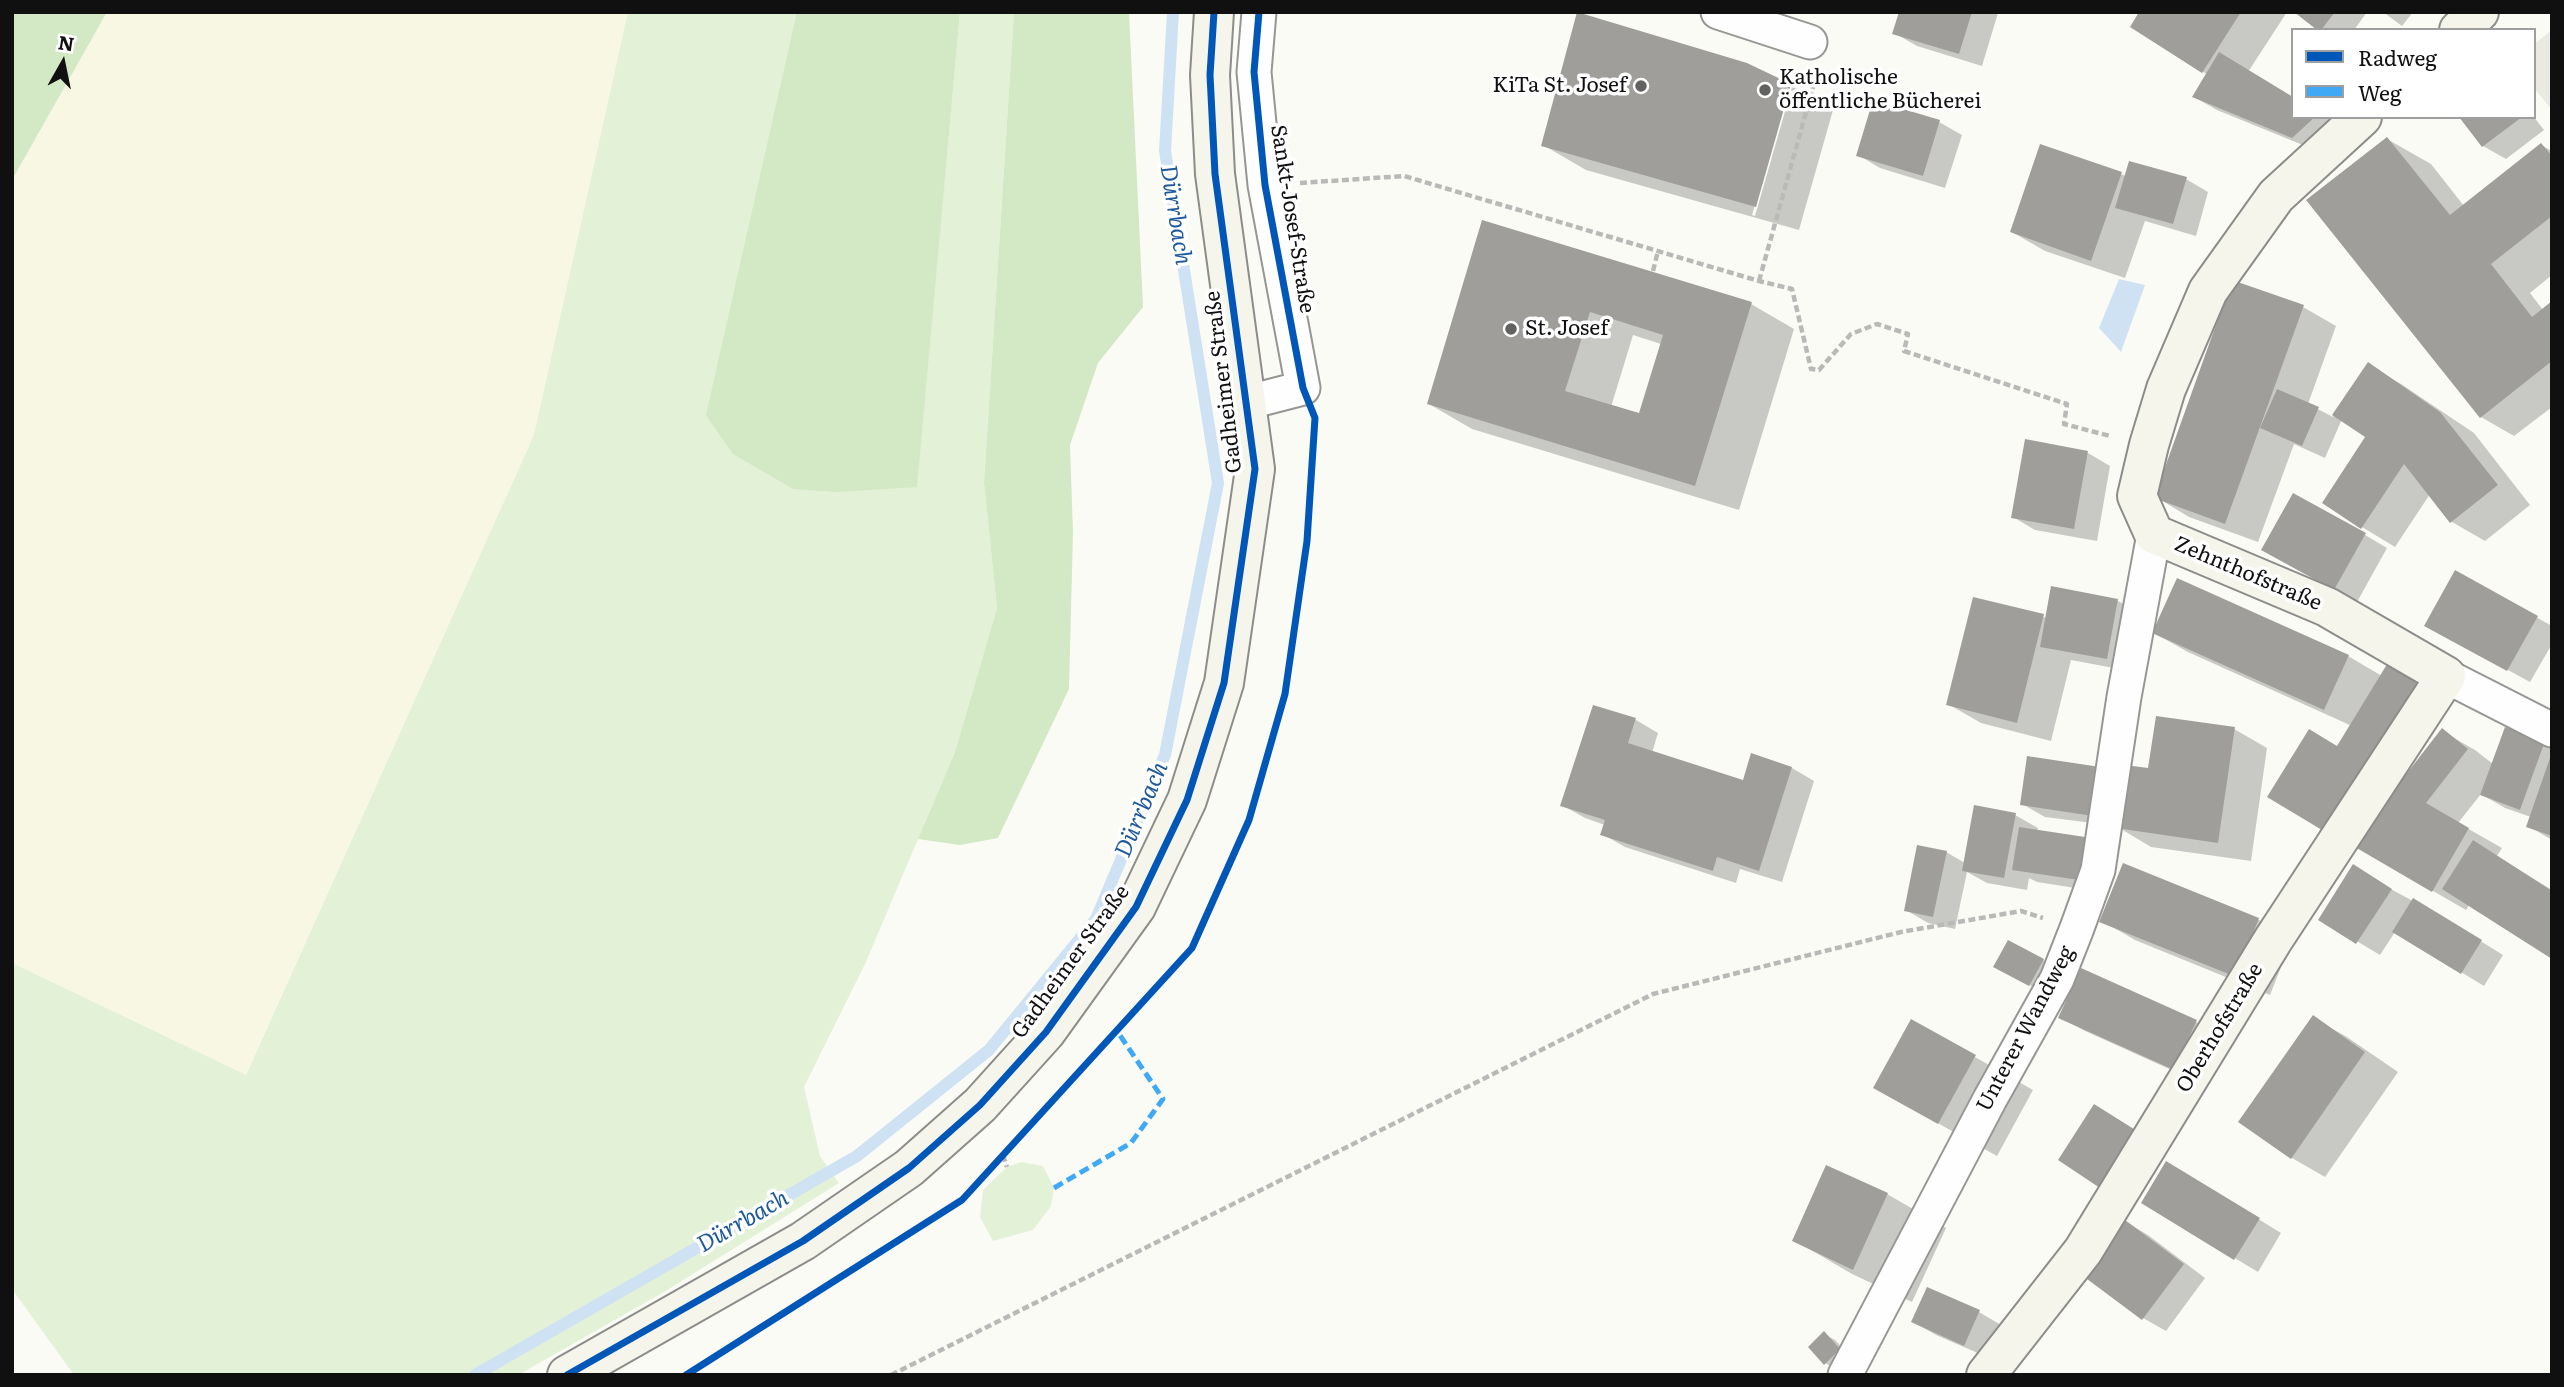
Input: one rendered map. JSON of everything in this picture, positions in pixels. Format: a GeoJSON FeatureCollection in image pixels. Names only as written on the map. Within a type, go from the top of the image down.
{"type":"FeatureCollection","features":[{"type":"Feature","properties":{"kind":"street","name":"Gadheimer Straße"},"geometry":{"type":"LineString","coordinates":[[567,1375],[803,1241],[909,1168],[980,1105],[1046,1032],[1136,907],[1187,800],[1224,683],[1255,469],[1214,174],[1210,75],[1214,12]]}},
{"type":"Feature","properties":{"kind":"street","name":"Sankt-Josef-Straße"},"geometry":{"type":"LineString","coordinates":[[1245,403],[1303,388],[1265,185],[1254,72],[1259,12]]}},
{"type":"Feature","properties":{"kind":"street"},"geometry":{"type":"LineString","coordinates":[[1718,12],[1810,43]]}},
{"type":"Feature","properties":{"kind":"street"},"geometry":{"type":"LineString","coordinates":[[2461,28],[2479,12]]}},
{"type":"Feature","properties":{"kind":"street","name":"Zehnthofstraße"},"geometry":{"type":"LineString","coordinates":[[2360,119],[2276,196],[2208,291],[2165,389],[2148,445],[2137,495],[2154,534],[2327,607],[2445,676],[2552,730]]}},
{"type":"Feature","properties":{"kind":"street","name":"Unterer Wandweg"},"geometry":{"type":"LineString","coordinates":[[1845,1375],[1990,1099],[2057,979],[2077,928],[2098,870],[2124,697],[2154,534]]}},
{"type":"Feature","properties":{"kind":"street","name":"Oberhofstraße"},"geometry":{"type":"LineString","coordinates":[[1986,1375],[2083,1251],[2273,940],[2445,676]]}},
{"type":"Feature","properties":{"kind":"path"},"geometry":{"type":"LineString","coordinates":[[1759,281],[1821,57],[1810,43]]}},
{"type":"Feature","properties":{"kind":"path"},"geometry":{"type":"LineString","coordinates":[[1265,185],[1404,176],[1792,289],[1811,369],[1818,370],[1851,334],[1877,324],[1908,334],[1904,351],[2067,404],[2064,424],[2148,445]]}},
{"type":"Feature","properties":{"kind":"path"},"geometry":{"type":"LineString","coordinates":[[1653,271],[1658,251]]}},
{"type":"Feature","properties":{"kind":"path"},"geometry":{"type":"LineString","coordinates":[[891,1375],[1653,995],[1901,932],[2021,911],[2077,928]]}},
{"type":"Feature","properties":{"kind":"path"},"geometry":{"type":"LineString","coordinates":[[1003,1155],[1007,1167]]}},
{"type":"Feature","properties":{"kind":"green space"},"geometry":{"type":"Polygon","coordinates":[[[12,12],[107,12],[12,180],[12,12]]]}},
{"type":"Feature","properties":{"kind":"green space"},"geometry":{"type":"Polygon","coordinates":[[[107,12],[628,12],[534,435],[245,1076],[12,963],[12,180],[107,12]]]}},
{"type":"Feature","properties":{"kind":"green space"},"geometry":{"type":"Polygon","coordinates":[[[628,12],[799,12],[916,487],[960,12],[1014,12],[984,483],[997,608],[955,752],[865,964],[804,1087],[820,1156],[839,1183],[664,1292],[518,1375],[74,1375],[12,1289],[12,963],[246,1075],[534,435],[628,12]]]}},
{"type":"Feature","properties":{"kind":"green space"},"geometry":{"type":"Polygon","coordinates":[[[797,12],[960,12],[917,487],[837,492],[793,489],[733,454],[706,415],[797,12]]]}},
{"type":"Feature","properties":{"kind":"green space"},"geometry":{"type":"Polygon","coordinates":[[[1014,12],[1129,12],[1143,307],[1098,363],[1070,445],[1073,532],[1069,689],[998,838],[960,845],[918,839],[955,752],[997,608],[984,483],[1014,12]]]}},
{"type":"Feature","properties":{"kind":"green space"},"geometry":{"type":"Polygon","coordinates":[[[1021,1162],[1043,1166],[1054,1188],[1051,1206],[1033,1230],[993,1241],[980,1217],[983,1190],[1007,1167],[1021,1162]]]}},
{"type":"Feature","properties":{"kind":"shaded area"},"geometry":{"type":"Polygon","coordinates":[[[2552,30],[2552,110],[2536,90],[2536,42],[2552,30]]]}},
{"type":"Feature","properties":{"kind":"water"},"geometry":{"type":"Polygon","coordinates":[[[2119,279],[2145,285],[2121,352],[2099,328],[2119,279]]]}},
{"type":"Feature","properties":{"kind":"building"},"geometry":{"type":"Polygon","coordinates":[[[1577,12],[1747,63],[1791,84],[1756,207],[1541,146],[1577,12]]]}},
{"type":"Feature","properties":{"kind":"building"},"geometry":{"type":"Polygon","coordinates":[[[1899,12],[1972,12],[1959,54],[1892,34],[1899,12]]]}},
{"type":"Feature","properties":{"kind":"building"},"geometry":{"type":"Polygon","coordinates":[[[2139,12],[2241,12],[2202,73],[2130,27],[2139,12]]]}},
{"type":"Feature","properties":{"kind":"building"},"geometry":{"type":"Polygon","coordinates":[[[2294,12],[2335,12],[2323,28],[2314,28],[2294,12]]]}},
{"type":"Feature","properties":{"kind":"building"},"geometry":{"type":"Polygon","coordinates":[[[2219,52],[2291,96],[2291,119],[2313,119],[2292,138],[2192,97],[2219,52]]]}},
{"type":"Feature","properties":{"kind":"building"},"geometry":{"type":"Polygon","coordinates":[[[1873,100],[1940,120],[1923,176],[1856,156],[1873,100]]]}},
{"type":"Feature","properties":{"kind":"building"},"geometry":{"type":"Polygon","coordinates":[[[2461,119],[2519,119],[2482,147],[2461,119]]]}},
{"type":"Feature","properties":{"kind":"building"},"geometry":{"type":"Polygon","coordinates":[[[2387,137],[2450,215],[2541,143],[2552,156],[2552,216],[2491,264],[2532,317],[2552,301],[2552,361],[2480,418],[2306,200],[2387,137]]]}},
{"type":"Feature","properties":{"kind":"building"},"geometry":{"type":"Polygon","coordinates":[[[2040,144],[2122,172],[2091,261],[2010,232],[2040,144]]]}},
{"type":"Feature","properties":{"kind":"building"},"geometry":{"type":"Polygon","coordinates":[[[2129,161],[2187,177],[2173,224],[2115,208],[2129,161]]]}},
{"type":"Feature","properties":{"kind":"building"},"geometry":{"type":"Polygon","coordinates":[[[1482,220],[1752,302],[1695,486],[1427,404],[1482,220]],[[1590,312],[1565,391],[1639,413],[1663,335],[1590,312]]]}},
{"type":"Feature","properties":{"kind":"building"},"geometry":{"type":"Polygon","coordinates":[[[2232,280],[2304,305],[2225,524],[2154,498],[2232,280]]]}},
{"type":"Feature","properties":{"kind":"building"},"geometry":{"type":"Polygon","coordinates":[[[2368,362],[2440,412],[2498,485],[2450,523],[2404,464],[2361,529],[2322,503],[2365,437],[2332,415],[2368,362]]]}},
{"type":"Feature","properties":{"kind":"building"},"geometry":{"type":"Polygon","coordinates":[[[2277,389],[2319,407],[2302,446],[2260,428],[2277,389]]]}},
{"type":"Feature","properties":{"kind":"building"},"geometry":{"type":"Polygon","coordinates":[[[2025,439],[2088,451],[2074,529],[2011,518],[2025,439]]]}},
{"type":"Feature","properties":{"kind":"building"},"geometry":{"type":"Polygon","coordinates":[[[2293,493],[2366,533],[2334,590],[2261,550],[2293,493]]]}},
{"type":"Feature","properties":{"kind":"building"},"geometry":{"type":"Polygon","coordinates":[[[2455,570],[2538,616],[2507,671],[2424,626],[2455,570]]]}},
{"type":"Feature","properties":{"kind":"building"},"geometry":{"type":"Polygon","coordinates":[[[2177,578],[2349,655],[2324,710],[2152,633],[2177,578]]]}},
{"type":"Feature","properties":{"kind":"building"},"geometry":{"type":"Polygon","coordinates":[[[2051,586],[2118,599],[2107,659],[2040,647],[2051,586]]]}},
{"type":"Feature","properties":{"kind":"building"},"geometry":{"type":"Polygon","coordinates":[[[1973,597],[2044,614],[2017,723],[1946,705],[1973,597]]]}},
{"type":"Feature","properties":{"kind":"building"},"geometry":{"type":"Polygon","coordinates":[[[2389,661],[2420,679],[2327,833],[2267,797],[2309,729],[2337,746],[2389,661]]]}},
{"type":"Feature","properties":{"kind":"building"},"geometry":{"type":"Polygon","coordinates":[[[1593,705],[1636,718],[1628,743],[1743,780],[1751,753],[1792,767],[1759,871],[1717,857],[1713,871],[1600,835],[1605,820],[1560,806],[1593,705]]]}},
{"type":"Feature","properties":{"kind":"building"},"geometry":{"type":"Polygon","coordinates":[[[2156,716],[2235,727],[2218,843],[2116,828],[2125,765],[2148,768],[2156,716]]]}},
{"type":"Feature","properties":{"kind":"building"},"geometry":{"type":"Polygon","coordinates":[[[2505,727],[2545,741],[2520,810],[2480,795],[2505,727]]]}},
{"type":"Feature","properties":{"kind":"building"},"geometry":{"type":"Polygon","coordinates":[[[2442,728],[2468,749],[2426,803],[2469,828],[2432,892],[2355,847],[2442,728]]]}},
{"type":"Feature","properties":{"kind":"building"},"geometry":{"type":"Polygon","coordinates":[[[2552,755],[2552,836],[2526,827],[2552,755]]]}},
{"type":"Feature","properties":{"kind":"building"},"geometry":{"type":"Polygon","coordinates":[[[2027,756],[2100,767],[2093,816],[2020,805],[2027,756]]]}},
{"type":"Feature","properties":{"kind":"building"},"geometry":{"type":"Polygon","coordinates":[[[1974,805],[2016,813],[2004,878],[1962,871],[1974,805]]]}},
{"type":"Feature","properties":{"kind":"building"},"geometry":{"type":"Polygon","coordinates":[[[2019,827],[2085,837],[2079,880],[2012,870],[2019,827]]]}},
{"type":"Feature","properties":{"kind":"building"},"geometry":{"type":"Polygon","coordinates":[[[2473,840],[2552,891],[2552,959],[2442,889],[2473,840]]]}},
{"type":"Feature","properties":{"kind":"building"},"geometry":{"type":"Polygon","coordinates":[[[1917,845],[1947,851],[1933,917],[1904,911],[1917,845]]]}},
{"type":"Feature","properties":{"kind":"building"},"geometry":{"type":"Polygon","coordinates":[[[2123,863],[2259,918],[2236,977],[2099,922],[2123,863]]]}},
{"type":"Feature","properties":{"kind":"building"},"geometry":{"type":"Polygon","coordinates":[[[2353,864],[2392,889],[2356,944],[2318,920],[2353,864]]]}},
{"type":"Feature","properties":{"kind":"building"},"geometry":{"type":"Polygon","coordinates":[[[2413,898],[2482,940],[2461,974],[2392,932],[2413,898]]]}},
{"type":"Feature","properties":{"kind":"building"},"geometry":{"type":"Polygon","coordinates":[[[2008,940],[2044,959],[2029,986],[1993,967],[2008,940]]]}},
{"type":"Feature","properties":{"kind":"building"},"geometry":{"type":"Polygon","coordinates":[[[2081,968],[2197,1020],[2174,1070],[2058,1018],[2081,968]]]}},
{"type":"Feature","properties":{"kind":"building"},"geometry":{"type":"Polygon","coordinates":[[[2313,1015],[2365,1052],[2291,1159],[2238,1122],[2313,1015]]]}},
{"type":"Feature","properties":{"kind":"building"},"geometry":{"type":"Polygon","coordinates":[[[1911,1019],[1976,1055],[1938,1124],[1873,1088],[1911,1019]]]}},
{"type":"Feature","properties":{"kind":"building"},"geometry":{"type":"Polygon","coordinates":[[[2094,1104],[2137,1131],[2100,1188],[2058,1160],[2094,1104]]]}},
{"type":"Feature","properties":{"kind":"building"},"geometry":{"type":"Polygon","coordinates":[[[2166,1161],[2260,1218],[2234,1260],[2141,1203],[2166,1161]]]}},
{"type":"Feature","properties":{"kind":"building"},"geometry":{"type":"Polygon","coordinates":[[[1826,1165],[1888,1193],[1853,1270],[1792,1241],[1826,1165]]]}},
{"type":"Feature","properties":{"kind":"building"},"geometry":{"type":"Polygon","coordinates":[[[2125,1220],[2184,1264],[2142,1320],[2083,1276],[2125,1220]]]}},
{"type":"Feature","properties":{"kind":"building"},"geometry":{"type":"Polygon","coordinates":[[[1927,1287],[1980,1310],[1964,1346],[1911,1322],[1927,1287]]]}},
{"type":"Feature","properties":{"kind":"building"},"geometry":{"type":"Polygon","coordinates":[[[1824,1331],[1840,1349],[1824,1365],[1808,1347],[1824,1331]]]}},
{"type":"Feature","properties":{"kind":"waterway","name":"Dürrbach"},"geometry":{"type":"LineString","coordinates":[[475,1375],[857,1156],[989,1050],[1096,919],[1165,755],[1218,483],[1165,151],[1173,12]]}},
{"type":"Feature","properties":{"kind":"marked path"},"geometry":{"type":"LineString","coordinates":[[1054,1188],[1131,1143],[1163,1099],[1117,1031]]}},
{"type":"Feature","properties":{"kind":"cycle path"},"geometry":{"type":"LineString","coordinates":[[567,1375],[803,1241],[909,1168],[980,1105],[1046,1032],[1136,907],[1187,800],[1224,683],[1255,469],[1215,174],[1210,75],[1214,12]]}},
{"type":"Feature","properties":{"kind":"cycle path"},"geometry":{"type":"LineString","coordinates":[[686,1375],[962,1200],[1192,948],[1249,820],[1285,694],[1307,541],[1315,418],[1303,388],[1265,185],[1254,72],[1259,12]]}},
{"type":"Feature","properties":{"kind":"place","name":"KiTa St. Josef"},"geometry":{"type":"Point","coordinates":[1641,86]}},
{"type":"Feature","properties":{"kind":"place","name":"Katholische öffentliche Bücherei"},"geometry":{"type":"Point","coordinates":[1765,90]}},
{"type":"Feature","properties":{"kind":"place","name":"St. Josef"},"geometry":{"type":"Point","coordinates":[1511,329]}}]}
